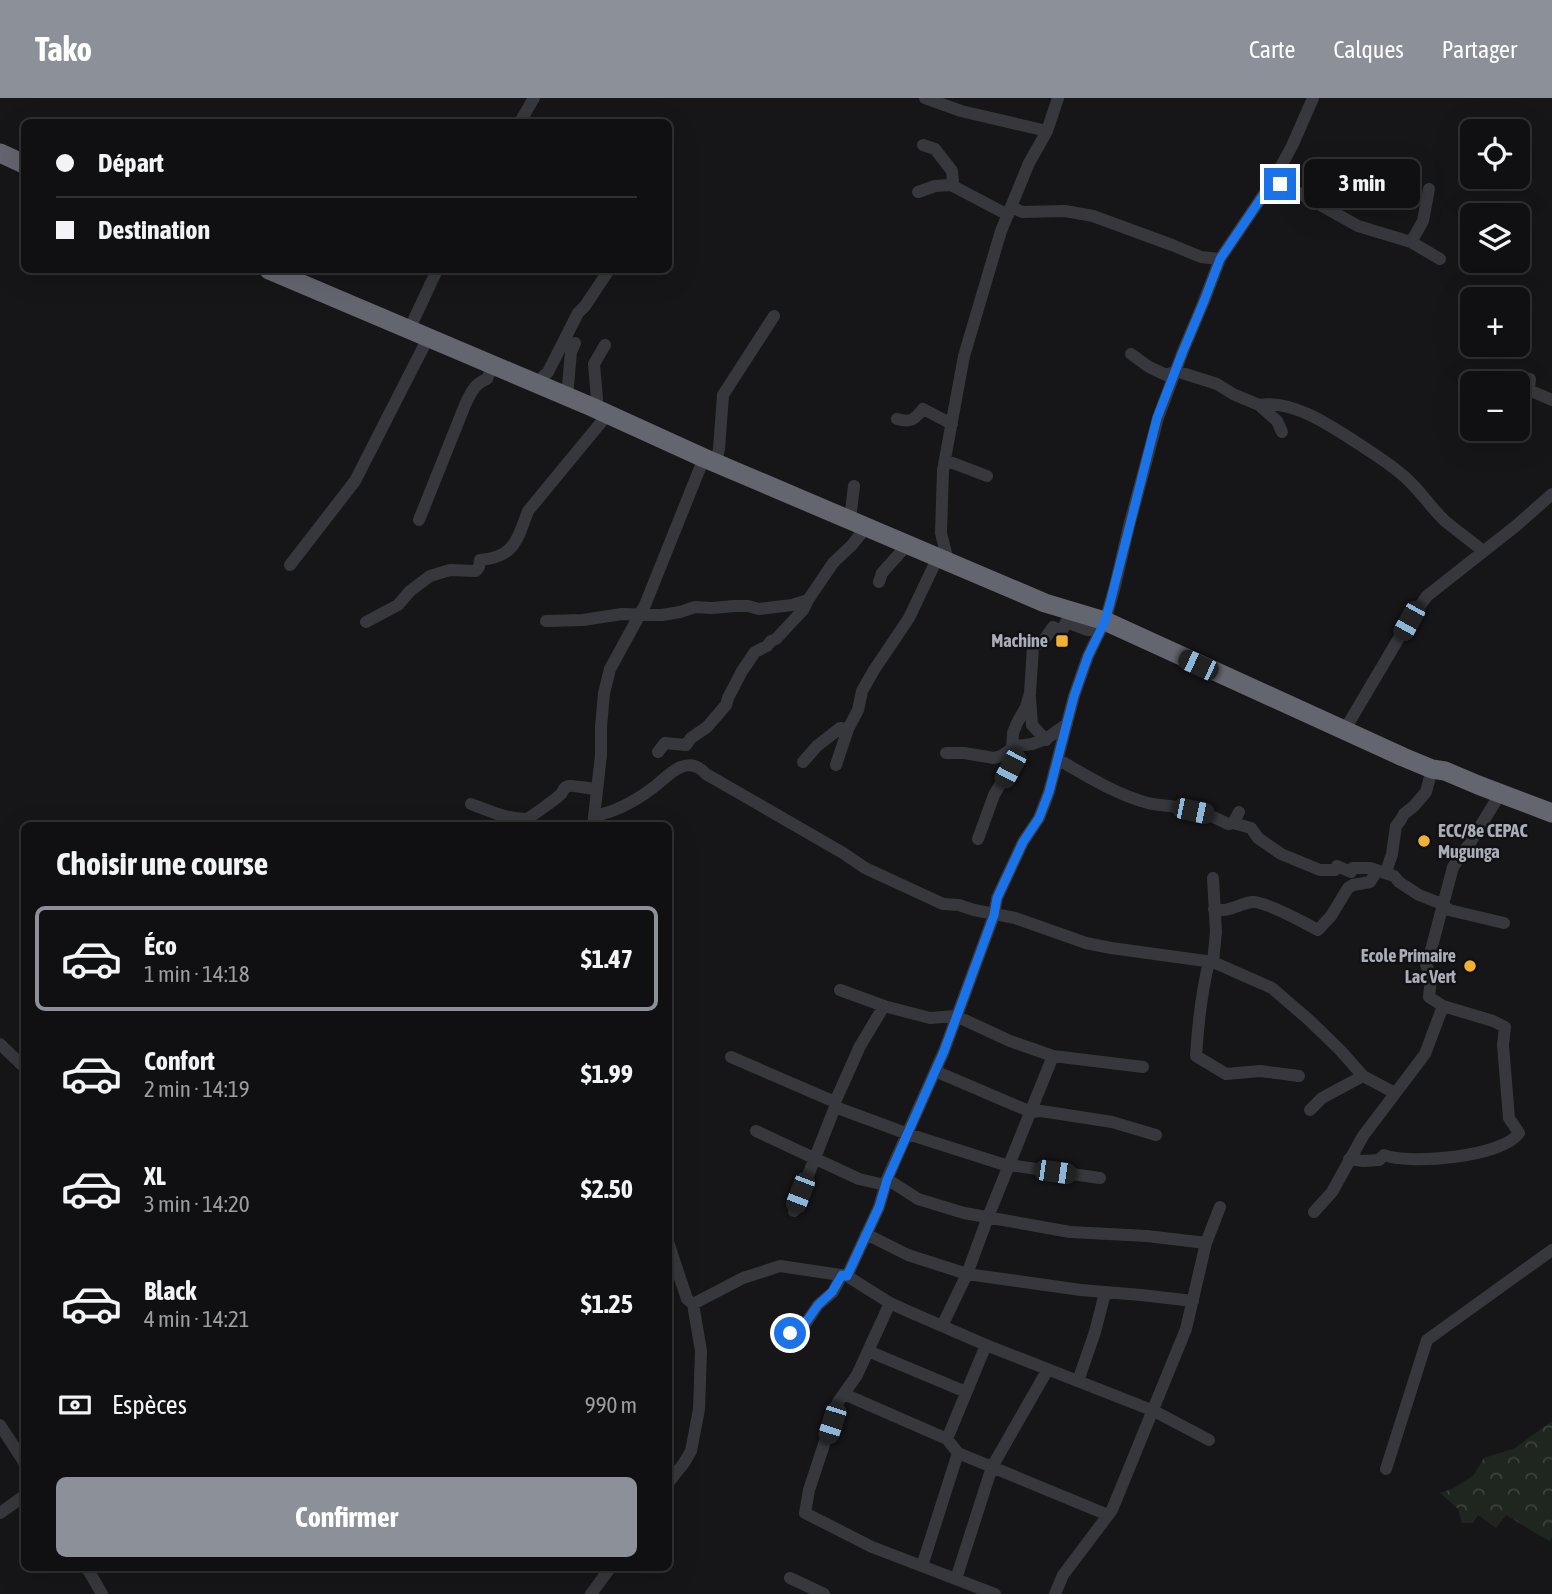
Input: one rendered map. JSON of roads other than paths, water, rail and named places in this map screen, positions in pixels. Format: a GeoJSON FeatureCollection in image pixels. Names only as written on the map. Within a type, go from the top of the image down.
{"type":"FeatureCollection","features":[{"type":"Feature","properties":{"kind":"highway"},"geometry":{"type":"LineString","coordinates":[[0,153],[21,163]]}},
{"type":"Feature","properties":{"kind":"highway"},"geometry":{"type":"LineString","coordinates":[[276,273],[1432,769],[1446,771],[1552,813]]}},
{"type":"Feature","properties":{"kind":"street"},"geometry":{"type":"LineString","coordinates":[[522,119],[534,98]]}},
{"type":"Feature","properties":{"kind":"street"},"geometry":{"type":"LineString","coordinates":[[925,98],[961,111],[1047,131]]}},
{"type":"Feature","properties":{"kind":"street"},"geometry":{"type":"LineString","coordinates":[[836,765],[848,729],[858,710],[862,691],[943,559],[941,498],[945,460],[964,356],[1001,231],[1029,163],[1047,131],[1058,98]]}},
{"type":"Feature","properties":{"kind":"street"},"geometry":{"type":"LineString","coordinates":[[790,1333],[806,1322],[832,1292],[844,1275],[879,1207],[886,1182],[944,1051],[994,915],[997,898],[1023,842],[1039,818],[1049,792],[1074,696],[1102,626],[1157,418],[1175,371],[1220,259],[1274,179],[1313,98]]}},
{"type":"Feature","properties":{"kind":"street"},"geometry":{"type":"LineString","coordinates":[[923,145],[935,149],[953,171],[951,185]]}},
{"type":"Feature","properties":{"kind":"street"},"geometry":{"type":"LineString","coordinates":[[1274,179],[1358,226],[1411,242],[1440,259]]}},
{"type":"Feature","properties":{"kind":"street"},"geometry":{"type":"LineString","coordinates":[[918,192],[935,186],[951,185],[1010,211],[1065,211],[1093,216],[1201,257],[1220,259]]}},
{"type":"Feature","properties":{"kind":"street"},"geometry":{"type":"LineString","coordinates":[[1411,242],[1423,221],[1429,189]]}},
{"type":"Feature","properties":{"kind":"street"},"geometry":{"type":"LineString","coordinates":[[409,330],[437,273]]}},
{"type":"Feature","properties":{"kind":"street"},"geometry":{"type":"LineString","coordinates":[[536,383],[548,372],[578,313],[607,273]]}},
{"type":"Feature","properties":{"kind":"street"},"geometry":{"type":"LineString","coordinates":[[593,821],[601,755],[604,693],[610,669],[645,605],[710,460],[719,449],[723,395],[774,316]]}},
{"type":"Feature","properties":{"kind":"street"},"geometry":{"type":"LineString","coordinates":[[290,565],[355,481],[428,338]]}},
{"type":"Feature","properties":{"kind":"street"},"geometry":{"type":"LineString","coordinates":[[568,397],[571,352],[575,343]]}},
{"type":"Feature","properties":{"kind":"street"},"geometry":{"type":"LineString","coordinates":[[366,622],[398,605],[429,576],[450,570],[476,571],[480,560],[494,559],[509,551],[527,511],[600,411],[594,364],[606,345]]}},
{"type":"Feature","properties":{"kind":"street"},"geometry":{"type":"LineString","coordinates":[[1131,354],[1159,373],[1166,375],[1175,371],[1217,384],[1259,405],[1277,421],[1282,432]]}},
{"type":"Feature","properties":{"kind":"street"},"geometry":{"type":"LineString","coordinates":[[419,520],[465,405],[474,389],[487,379],[493,365]]}},
{"type":"Feature","properties":{"kind":"street"},"geometry":{"type":"LineString","coordinates":[[1530,390],[1552,400]]}},
{"type":"Feature","properties":{"kind":"street"},"geometry":{"type":"LineString","coordinates":[[1259,405],[1271,403],[1312,416],[1382,458],[1407,478],[1443,519],[1483,551]]}},
{"type":"Feature","properties":{"kind":"street"},"geometry":{"type":"LineString","coordinates":[[897,419],[912,421],[923,409],[952,424]]}},
{"type":"Feature","properties":{"kind":"street"},"geometry":{"type":"LineString","coordinates":[[945,460],[987,475]]}},
{"type":"Feature","properties":{"kind":"street"},"geometry":{"type":"LineString","coordinates":[[658,752],[665,743],[686,745],[707,727],[726,705],[755,652],[767,646],[788,627],[803,610],[833,563],[852,545],[859,523],[854,486]]}},
{"type":"Feature","properties":{"kind":"street"},"geometry":{"type":"LineString","coordinates":[[1344,731],[1409,621],[1427,596],[1552,494]]}},
{"type":"Feature","properties":{"kind":"street"},"geometry":{"type":"LineString","coordinates":[[879,582],[882,573],[908,544]]}},
{"type":"Feature","properties":{"kind":"street"},"geometry":{"type":"LineString","coordinates":[[546,621],[583,620],[622,614],[662,615],[695,607],[748,606],[759,609],[808,600]]}},
{"type":"Feature","properties":{"kind":"street"},"geometry":{"type":"LineString","coordinates":[[978,839],[994,795],[1010,768],[1013,733],[1026,707],[1029,694],[1033,647],[1044,640],[1053,627],[1062,631],[1066,622],[1087,630],[1102,626]]}},
{"type":"Feature","properties":{"kind":"street"},"geometry":{"type":"LineString","coordinates":[[1029,694],[1032,703],[1032,725],[1046,740]]}},
{"type":"Feature","properties":{"kind":"street"},"geometry":{"type":"LineString","coordinates":[[946,753],[994,758],[1016,746],[1046,740],[1067,724]]}},
{"type":"Feature","properties":{"kind":"street"},"geometry":{"type":"LineString","coordinates":[[803,762],[817,746],[840,728],[848,729]]}},
{"type":"Feature","properties":{"kind":"street"},"geometry":{"type":"LineString","coordinates":[[1059,760],[1089,777],[1150,804],[1211,814],[1228,824],[1236,818],[1281,854],[1320,870],[1335,870],[1337,866],[1350,872],[1353,868],[1370,868],[1394,876],[1419,895],[1443,904],[1448,910],[1504,923]]}},
{"type":"Feature","properties":{"kind":"street"},"geometry":{"type":"LineString","coordinates":[[593,821],[638,799],[680,767],[693,765],[864,868],[943,904],[1015,918],[1086,943],[1211,962],[1272,988],[1317,1027],[1363,1076],[1395,1093]]}},
{"type":"Feature","properties":{"kind":"street"},"geometry":{"type":"LineString","coordinates":[[1214,909],[1222,912],[1251,902],[1261,903],[1318,930],[1331,916],[1348,888],[1370,882],[1381,872],[1392,854],[1396,826],[1426,792],[1432,769]]}},
{"type":"Feature","properties":{"kind":"street"},"geometry":{"type":"LineString","coordinates":[[471,804],[525,819],[532,817],[569,786],[597,789]]}},
{"type":"Feature","properties":{"kind":"street"},"geometry":{"type":"LineString","coordinates":[[1349,1159],[1379,1160],[1384,1155],[1401,1159],[1453,1157],[1503,1145],[1519,1133],[1509,1118],[1503,1045],[1505,1027],[1443,1006],[1429,997],[1431,979],[1425,961],[1430,954],[1453,867],[1500,794]]}},
{"type":"Feature","properties":{"kind":"street"},"geometry":{"type":"LineString","coordinates":[[1213,878],[1216,932],[1211,962],[1202,989],[1196,1056],[1226,1074],[1260,1071],[1299,1076]]}},
{"type":"Feature","properties":{"kind":"street"},"geometry":{"type":"LineString","coordinates":[[840,990],[884,1006],[930,1018],[956,1016],[1010,1041],[1053,1056],[1143,1067]]}},
{"type":"Feature","properties":{"kind":"street"},"geometry":{"type":"LineString","coordinates":[[794,1211],[860,1046],[884,1006]]}},
{"type":"Feature","properties":{"kind":"street"},"geometry":{"type":"LineString","coordinates":[[1314,1212],[1332,1192],[1363,1136],[1425,1054],[1443,1006]]}},
{"type":"Feature","properties":{"kind":"street"},"geometry":{"type":"LineString","coordinates":[[0,1044],[21,1064]]}},
{"type":"Feature","properties":{"kind":"street"},"geometry":{"type":"LineString","coordinates":[[942,1326],[967,1274],[1053,1056]]}},
{"type":"Feature","properties":{"kind":"street"},"geometry":{"type":"LineString","coordinates":[[731,1057],[908,1134],[1010,1166],[1100,1178]]}},
{"type":"Feature","properties":{"kind":"street"},"geometry":{"type":"LineString","coordinates":[[935,1071],[1031,1112],[1041,1111],[1112,1122],[1156,1135]]}},
{"type":"Feature","properties":{"kind":"street"},"geometry":{"type":"LineString","coordinates":[[1310,1110],[1322,1098],[1363,1076]]}},
{"type":"Feature","properties":{"kind":"street"},"geometry":{"type":"LineString","coordinates":[[756,1131],[859,1180],[886,1182],[918,1199],[964,1213],[1070,1232],[1147,1236],[1206,1243]]}},
{"type":"Feature","properties":{"kind":"street"},"geometry":{"type":"LineString","coordinates":[[1055,1594],[1063,1575],[1112,1510],[1186,1329],[1206,1243],[1220,1207]]}},
{"type":"Feature","properties":{"kind":"street"},"geometry":{"type":"LineString","coordinates":[[866,1234],[908,1255],[967,1274],[1105,1293],[1193,1301]]}},
{"type":"Feature","properties":{"kind":"street"},"geometry":{"type":"LineString","coordinates":[[1386,1469],[1427,1340],[1552,1250]]}},
{"type":"Feature","properties":{"kind":"street"},"geometry":{"type":"LineString","coordinates":[[672,1254],[687,1299],[693,1304],[701,1351],[699,1409],[691,1451],[672,1477]]}},
{"type":"Feature","properties":{"kind":"street"},"geometry":{"type":"LineString","coordinates":[[693,1304],[743,1278],[780,1266],[844,1275],[890,1303],[986,1345],[1154,1411],[1209,1440]]}},
{"type":"Feature","properties":{"kind":"street"},"geometry":{"type":"LineString","coordinates":[[1078,1381],[1105,1293]]}},
{"type":"Feature","properties":{"kind":"street"},"geometry":{"type":"LineString","coordinates":[[890,1303],[857,1375],[838,1402],[809,1490],[805,1513],[872,1547],[995,1594]]}},
{"type":"Feature","properties":{"kind":"street"},"geometry":{"type":"LineString","coordinates":[[947,1439],[986,1345]]}},
{"type":"Feature","properties":{"kind":"street"},"geometry":{"type":"LineString","coordinates":[[868,1351],[966,1392]]}},
{"type":"Feature","properties":{"kind":"street"},"geometry":{"type":"LineString","coordinates":[[956,1579],[992,1467],[1048,1369]]}},
{"type":"Feature","properties":{"kind":"street"},"geometry":{"type":"LineString","coordinates":[[844,1394],[947,1439],[958,1454],[1108,1516]]}},
{"type":"Feature","properties":{"kind":"street"},"geometry":{"type":"LineString","coordinates":[[0,1425],[21,1457]]}},
{"type":"Feature","properties":{"kind":"street"},"geometry":{"type":"LineString","coordinates":[[922,1566],[958,1454]]}},
{"type":"Feature","properties":{"kind":"street"},"geometry":{"type":"LineString","coordinates":[[0,1513],[21,1498]]}},
{"type":"Feature","properties":{"kind":"street"},"geometry":{"type":"LineString","coordinates":[[89,1571],[102,1594]]}},
{"type":"Feature","properties":{"kind":"street"},"geometry":{"type":"LineString","coordinates":[[592,1594],[608,1571]]}},
{"type":"Feature","properties":{"kind":"street"},"geometry":{"type":"LineString","coordinates":[[790,1578],[824,1594]]}},
{"type":"Feature","properties":{"kind":"place","name":"Machine"},"geometry":{"type":"Point","coordinates":[1062,641]}},
{"type":"Feature","properties":{"kind":"place","name":"ECC/8e CEPAC Mugunga"},"geometry":{"type":"Point","coordinates":[1424,841]}},
{"type":"Feature","properties":{"kind":"place","name":"Ecole Primaire Lac Vert"},"geometry":{"type":"Point","coordinates":[1470,966]}}]}
